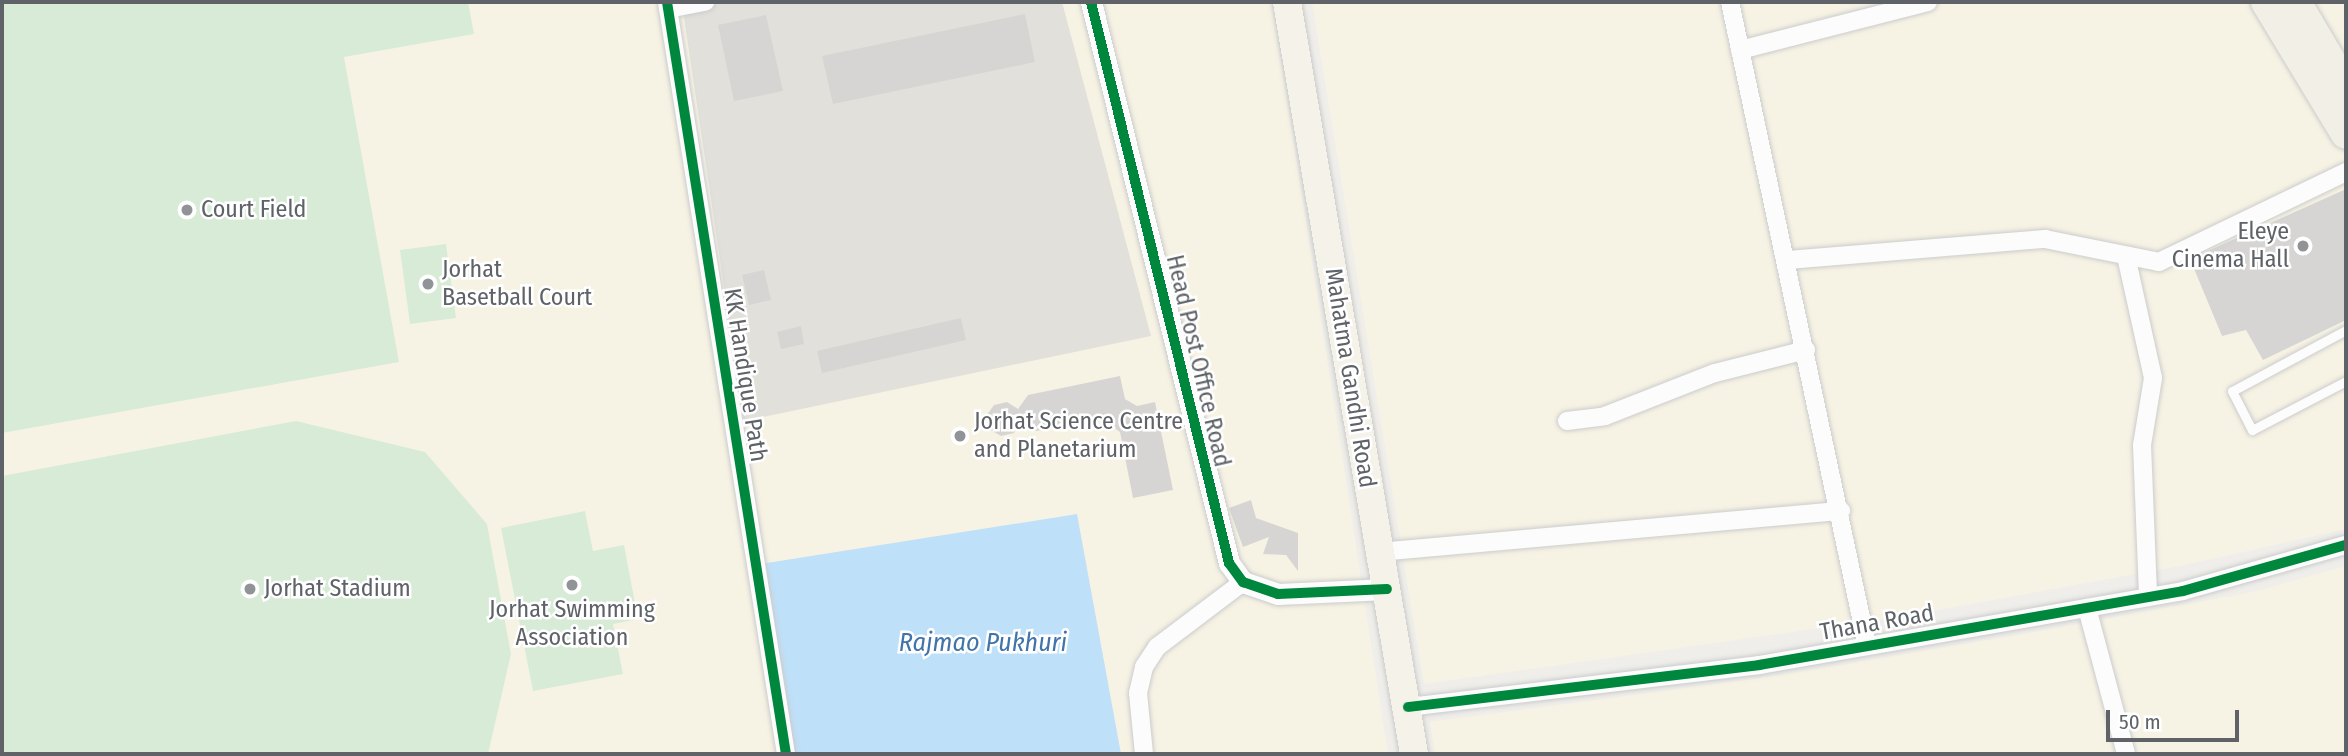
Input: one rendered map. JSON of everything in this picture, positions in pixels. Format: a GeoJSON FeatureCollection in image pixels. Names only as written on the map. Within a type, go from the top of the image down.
{"type":"FeatureCollection","features":[{"type":"Feature","properties":{"kind":"highway"},"geometry":{"type":"LineString","coordinates":[[2266,2],[2346,134]]}},
{"type":"Feature","properties":{"kind":"highway"},"geometry":{"type":"LineString","coordinates":[[2296,2],[2346,87]]}},
{"type":"Feature","properties":{"kind":"main road","name":"Mahatma Gandhi Road"},"geometry":{"type":"LineString","coordinates":[[1287,2],[1414,754]]}},
{"type":"Feature","properties":{"kind":"street"},"geometry":{"type":"LineString","coordinates":[[667,5],[705,2]]}},
{"type":"Feature","properties":{"kind":"street","name":"Head Post Office Road"},"geometry":{"type":"LineString","coordinates":[[1091,2],[1212,506],[1229,563],[1243,582]]}},
{"type":"Feature","properties":{"kind":"street"},"geometry":{"type":"LineString","coordinates":[[1730,2],[1788,260],[1867,646]]}},
{"type":"Feature","properties":{"kind":"street"},"geometry":{"type":"LineString","coordinates":[[1740,50],[1928,2]]}},
{"type":"Feature","properties":{"kind":"street","name":"KK Handique Path"},"geometry":{"type":"LineString","coordinates":[[667,5],[786,754]]}},
{"type":"Feature","properties":{"kind":"street"},"geometry":{"type":"LineString","coordinates":[[1788,260],[2045,239],[2153,262],[2179,256],[2346,172]]}},
{"type":"Feature","properties":{"kind":"street"},"geometry":{"type":"LineString","coordinates":[[2126,256],[2153,379],[2141,445],[2148,597]]}},
{"type":"Feature","properties":{"kind":"street"},"geometry":{"type":"LineString","coordinates":[[1567,421],[1605,416],[1716,373],[1806,350]]}},
{"type":"Feature","properties":{"kind":"street"},"geometry":{"type":"LineString","coordinates":[[1379,552],[1841,511]]}},
{"type":"Feature","properties":{"kind":"street","name":"Thana Road"},"geometry":{"type":"LineString","coordinates":[[1408,708],[1759,665],[2148,597],[2346,545]]}},
{"type":"Feature","properties":{"kind":"street"},"geometry":{"type":"LineString","coordinates":[[1144,754],[1138,693],[1144,667],[1157,647],[1243,582],[1278,594],[1387,589]]}},
{"type":"Feature","properties":{"kind":"street"},"geometry":{"type":"LineString","coordinates":[[2087,608],[2126,754]]}},
{"type":"Feature","properties":{"kind":"lane"},"geometry":{"type":"LineString","coordinates":[[2346,330],[2232,391],[2252,430],[2346,381]]}},
{"type":"Feature","properties":{"kind":"shaded area"},"geometry":{"type":"Polygon","coordinates":[[[2,2],[1272,2],[1388,754],[2,754],[2,2]]]}},
{"type":"Feature","properties":{"kind":"shaded area"},"geometry":{"type":"Polygon","coordinates":[[[1062,2],[1151,336],[744,421],[682,4],[1062,2]]]}},
{"type":"Feature","properties":{"kind":"shaded area"},"geometry":{"type":"Polygon","coordinates":[[[1312,2],[2255,2],[2346,159],[2346,529],[2180,566],[1899,617],[1424,684],[1312,2]]]}},
{"type":"Feature","properties":{"kind":"shaded area"},"geometry":{"type":"Polygon","coordinates":[[[2302,2],[2346,2],[2346,75],[2302,2]]]}},
{"type":"Feature","properties":{"kind":"shaded area"},"geometry":{"type":"Polygon","coordinates":[[[2346,566],[2346,754],[1435,754],[1430,722],[1783,675],[2253,592],[2346,566]]]}},
{"type":"Feature","properties":{"kind":"green space","name":"Court Field"},"geometry":{"type":"Polygon","coordinates":[[[2,2],[468,2],[474,34],[344,57],[399,362],[2,433],[2,2]]]}},
{"type":"Feature","properties":{"kind":"green space","name":"Jorhat Basetball Court"},"geometry":{"type":"Polygon","coordinates":[[[446,244],[456,318],[410,324],[400,250],[446,244]]]}},
{"type":"Feature","properties":{"kind":"green space","name":"Jorhat Stadium"},"geometry":{"type":"Polygon","coordinates":[[[296,421],[425,452],[487,524],[511,654],[488,754],[2,754],[2,476],[296,421]]]}},
{"type":"Feature","properties":{"kind":"green space","name":"Jorhat Swimming Association"},"geometry":{"type":"Polygon","coordinates":[[[585,511],[593,551],[624,545],[638,619],[613,624],[623,674],[533,691],[501,528],[585,511]]]}},
{"type":"Feature","properties":{"kind":"water","name":"Rajmao Pukhuri"},"geometry":{"type":"Polygon","coordinates":[[[1077,514],[1121,754],[791,754],[761,564],[1077,514]]]}},
{"type":"Feature","properties":{"kind":"building"},"geometry":{"type":"Polygon","coordinates":[[[1025,14],[1035,62],[833,104],[822,56],[1025,14]]]}},
{"type":"Feature","properties":{"kind":"building"},"geometry":{"type":"Polygon","coordinates":[[[766,15],[783,91],[734,101],[718,25],[766,15]]]}},
{"type":"Feature","properties":{"kind":"building","name":"Eleye Cinema Hall"},"geometry":{"type":"Polygon","coordinates":[[[2346,189],[2346,320],[2263,360],[2246,330],[2222,336],[2190,259],[2346,189]]]}},
{"type":"Feature","properties":{"kind":"building"},"geometry":{"type":"Polygon","coordinates":[[[764,270],[771,300],[749,305],[742,275],[764,270]]]}},
{"type":"Feature","properties":{"kind":"building"},"geometry":{"type":"Polygon","coordinates":[[[961,318],[966,340],[822,373],[817,351],[961,318]]]}},
{"type":"Feature","properties":{"kind":"building"},"geometry":{"type":"Polygon","coordinates":[[[801,326],[804,344],[781,349],[777,332],[801,326]]]}},
{"type":"Feature","properties":{"kind":"building"},"geometry":{"type":"Polygon","coordinates":[[[1120,376],[1125,399],[1137,406],[1155,402],[1173,490],[1133,498],[1120,432],[1101,418],[1036,431],[1021,422],[1014,433],[1001,436],[989,429],[986,416],[994,405],[1007,402],[1018,409],[1028,395],[1120,376]]]}},
{"type":"Feature","properties":{"kind":"building"},"geometry":{"type":"Polygon","coordinates":[[[1251,500],[1256,518],[1298,533],[1298,571],[1286,555],[1263,554],[1269,537],[1243,547],[1229,508],[1251,500]]]}},
{"type":"Feature","properties":{"kind":"cycle path"},"geometry":{"type":"LineString","coordinates":[[667,2],[786,754]]}},
{"type":"Feature","properties":{"kind":"cycle path"},"geometry":{"type":"LineString","coordinates":[[1091,2],[1229,563],[1243,582],[1278,594],[1387,589]]}},
{"type":"Feature","properties":{"kind":"cycle path"},"geometry":{"type":"LineString","coordinates":[[1408,707],[1759,665],[2183,591],[2346,545]]}},
{"type":"Feature","properties":{"kind":"place","name":"Court Field"},"geometry":{"type":"Point","coordinates":[187,210]}},
{"type":"Feature","properties":{"kind":"place","name":"Eleye Cinema Hall"},"geometry":{"type":"Point","coordinates":[2303,246]}},
{"type":"Feature","properties":{"kind":"place","name":"Jorhat Basetball Court"},"geometry":{"type":"Point","coordinates":[428,284]}},
{"type":"Feature","properties":{"kind":"place","name":"Jorhat Science Centre and Planetarium"},"geometry":{"type":"Point","coordinates":[960,436]}},
{"type":"Feature","properties":{"kind":"place","name":"Jorhat Swimming Association"},"geometry":{"type":"Point","coordinates":[572,585]}},
{"type":"Feature","properties":{"kind":"place","name":"Jorhat Stadium"},"geometry":{"type":"Point","coordinates":[250,589]}}]}
